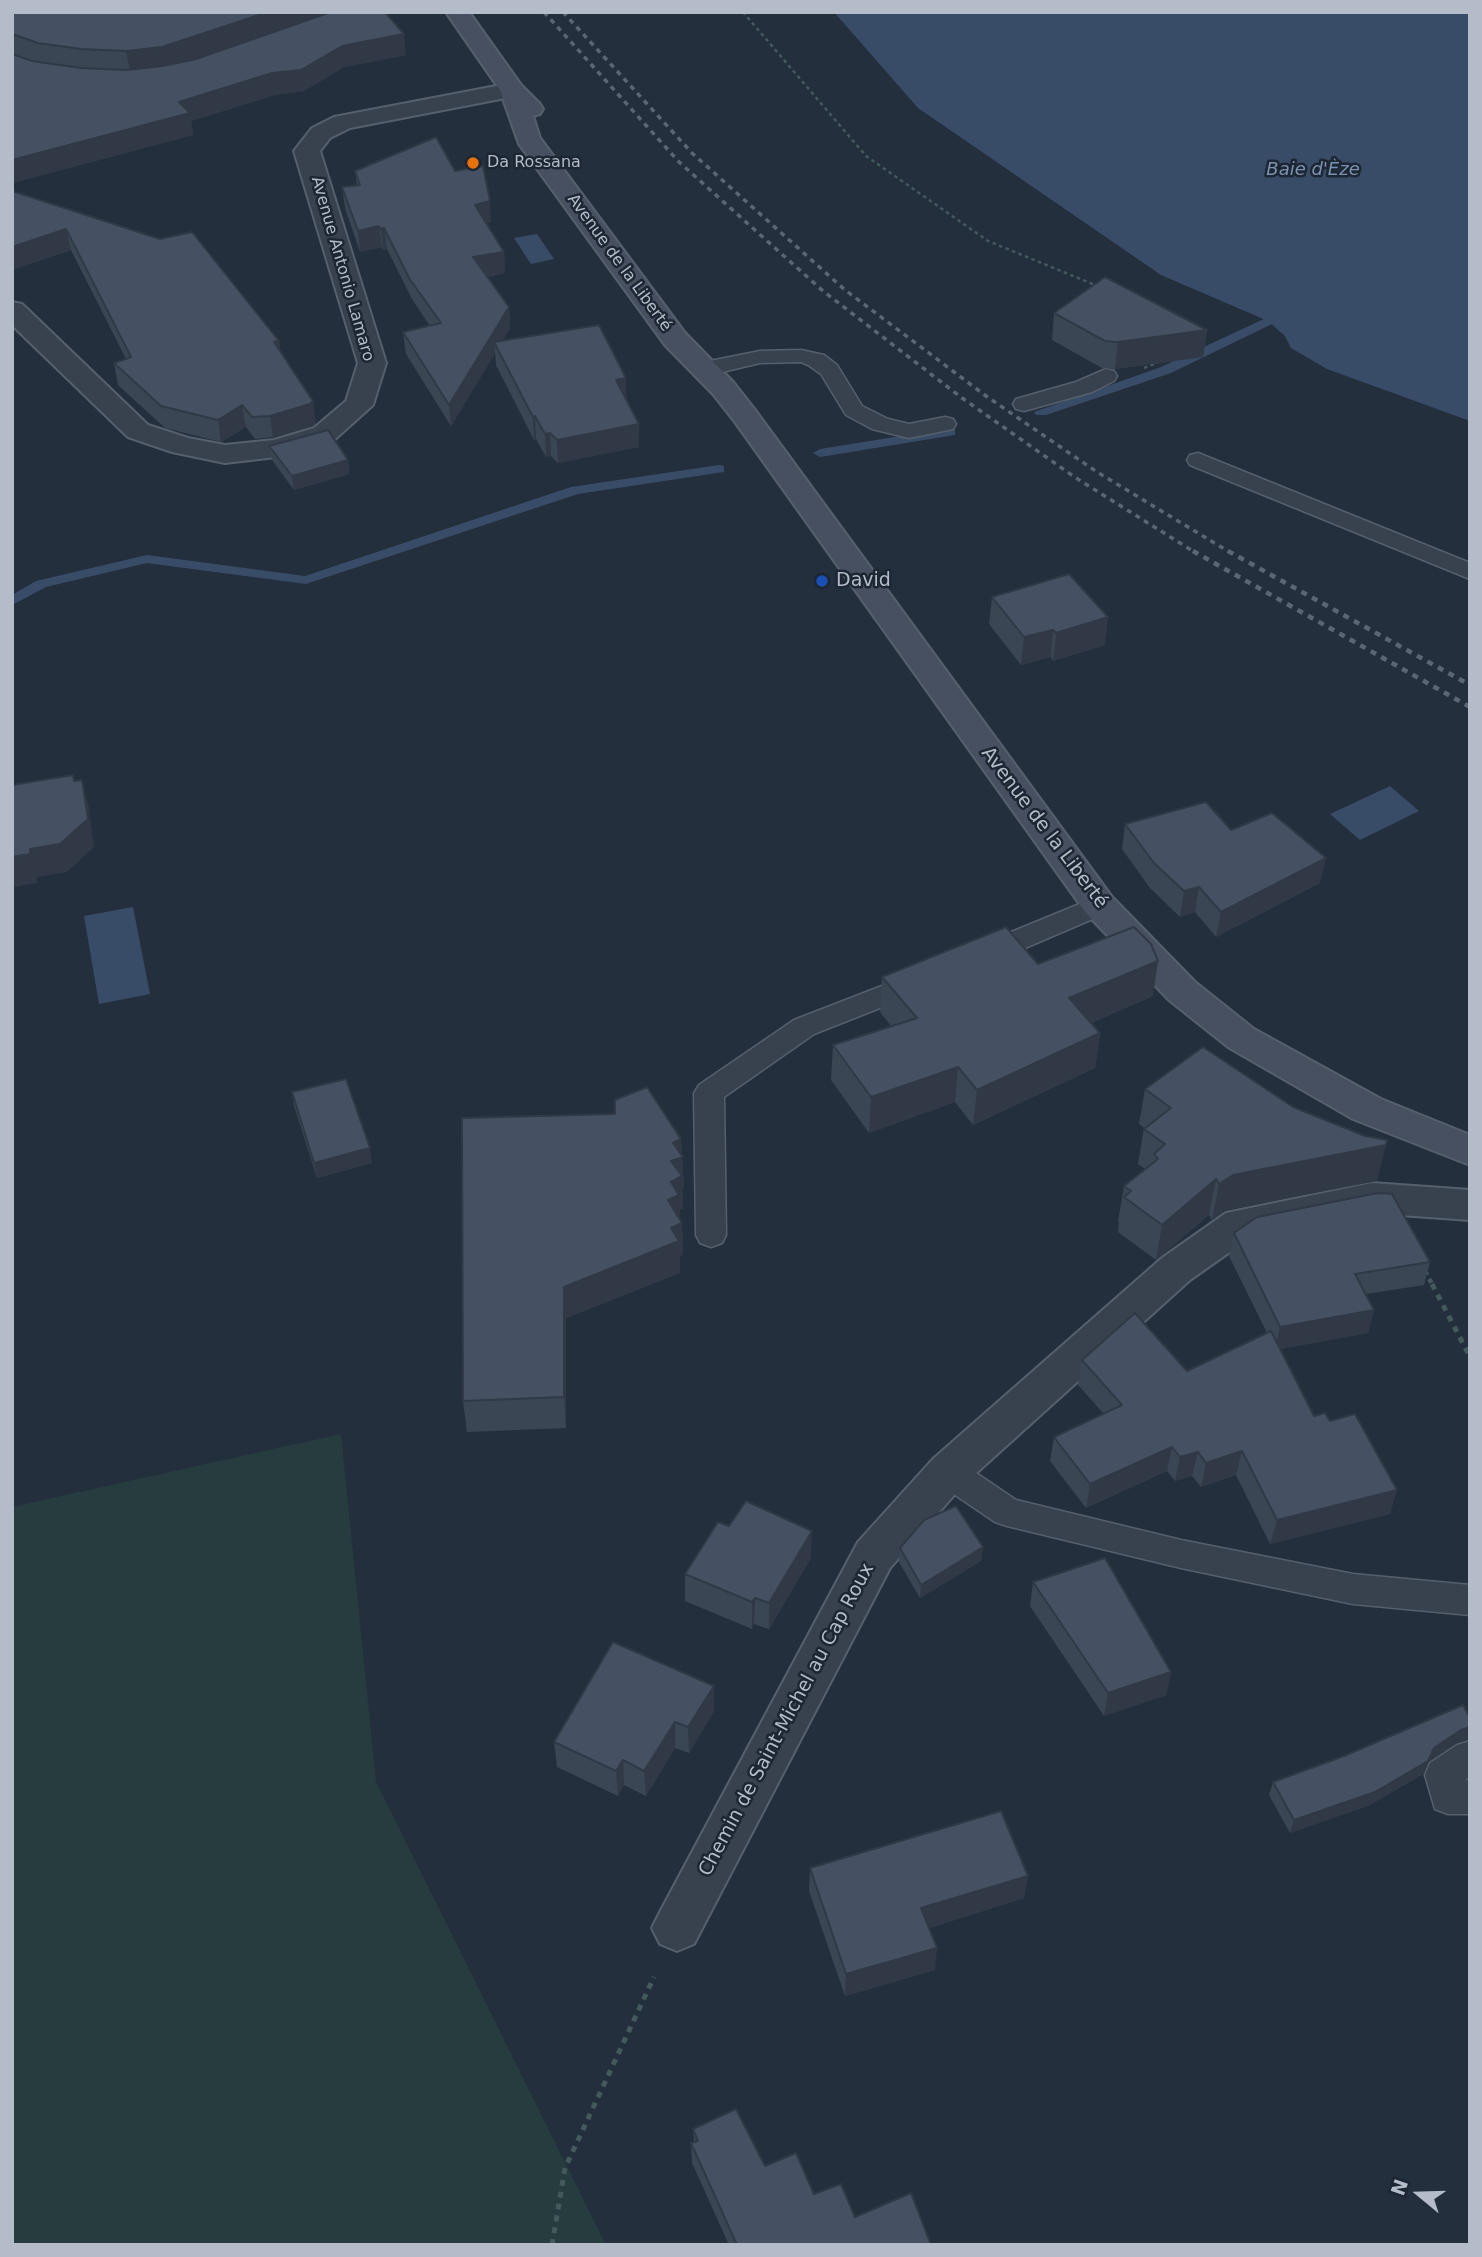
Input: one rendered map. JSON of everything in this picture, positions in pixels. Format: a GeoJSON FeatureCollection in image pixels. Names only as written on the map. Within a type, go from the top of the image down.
{"type":"FeatureCollection","features":[{"type":"Feature","properties":{"kind":"main road","name":"Avenue de la Liberté"},"geometry":{"type":"LineString","coordinates":[[457,12],[512,90],[528,139],[675,339],[720,377],[1099,905],[1182,991],[1241,1038],[1367,1109],[1470,1151]]}},
{"type":"Feature","properties":{"kind":"street","name":"Avenue Antonio Lamaro"},"geometry":{"type":"LineString","coordinates":[[12,310],[138,431],[182,446],[225,454],[276,448],[324,434],[359,405],[372,363],[307,151],[321,133],[343,122],[512,90]]}},
{"type":"Feature","properties":{"kind":"street","name":"Chemin de Saint-Michel au Cap Roux"},"geometry":{"type":"LineString","coordinates":[[677,1928],[874,1555],[948,1472],[1176,1269],[1240,1224],[1371,1198],[1470,1205]]}},
{"type":"Feature","properties":{"kind":"lane"},"geometry":{"type":"LineString","coordinates":[[720,377],[760,358],[801,356],[816,360],[829,370],[854,410],[880,424],[909,431],[945,424]]}},
{"type":"Feature","properties":{"kind":"lane"},"geometry":{"type":"LineString","coordinates":[[1024,404],[1084,387],[1106,376]]}},
{"type":"Feature","properties":{"kind":"lane"},"geometry":{"type":"LineString","coordinates":[[1198,460],[1470,572]]}},
{"type":"Feature","properties":{"kind":"lane"},"geometry":{"type":"LineString","coordinates":[[710,1235],[709,1093],[804,1027],[1099,905]]}},
{"type":"Feature","properties":{"kind":"lane"},"geometry":{"type":"LineString","coordinates":[[948,1472],[1007,1511],[1034,1518],[1181,1554],[1353,1589],[1470,1600]]}},
{"type":"Feature","properties":{"kind":"lane"},"geometry":{"type":"LineString","coordinates":[[1470,1757],[1443,1775],[1448,1797],[1470,1797]]}},
{"type":"Feature","properties":{"kind":"path"},"geometry":{"type":"LineString","coordinates":[[743,12],[866,156],[988,241],[1102,288]]}},
{"type":"Feature","properties":{"kind":"path"},"geometry":{"type":"LineString","coordinates":[[1106,376],[1154,366],[1170,355]]}},
{"type":"Feature","properties":{"kind":"path"},"geometry":{"type":"LineString","coordinates":[[1424,1269],[1470,1357]]}},
{"type":"Feature","properties":{"kind":"path"},"geometry":{"type":"LineString","coordinates":[[552,2245],[565,2168],[677,1928]]}},
{"type":"Feature","properties":{"kind":"green space"},"geometry":{"type":"Polygon","coordinates":[[[341,1434],[376,1782],[606,2245],[12,2245],[12,1507],[341,1434]]]}},
{"type":"Feature","properties":{"kind":"water","name":"Baie d'Èze"},"geometry":{"type":"Polygon","coordinates":[[[834,12],[1470,12],[1470,421],[1327,369],[1291,348],[1285,336],[1268,321],[1161,275],[918,108],[834,12]]]}},
{"type":"Feature","properties":{"kind":"water"},"geometry":{"type":"Polygon","coordinates":[[[537,234],[554,259],[531,264],[514,238],[537,234]]]}},
{"type":"Feature","properties":{"kind":"water"},"geometry":{"type":"Polygon","coordinates":[[[1390,786],[1419,811],[1360,840],[1330,814],[1390,786]]]}},
{"type":"Feature","properties":{"kind":"water"},"geometry":{"type":"Polygon","coordinates":[[[133,907],[150,994],[99,1004],[84,916],[133,907]]]}},
{"type":"Feature","properties":{"kind":"building"},"geometry":{"type":"Polygon","coordinates":[[[12,12],[268,12],[162,47],[126,51],[38,43],[12,34],[12,12]]]}},
{"type":"Feature","properties":{"kind":"building"},"geometry":{"type":"Polygon","coordinates":[[[331,12],[385,12],[404,34],[342,46],[301,70],[272,73],[179,102],[190,113],[12,160],[12,54],[32,61],[81,68],[126,70],[163,66],[196,59],[331,12]]]}},
{"type":"Feature","properties":{"kind":"building"},"geometry":{"type":"Polygon","coordinates":[[[436,137],[455,171],[483,166],[490,201],[475,205],[504,252],[473,257],[509,307],[449,405],[403,332],[441,323],[409,278],[384,228],[379,226],[358,231],[342,187],[360,185],[355,171],[436,137]]]}},
{"type":"Feature","properties":{"kind":"building"},"geometry":{"type":"Polygon","coordinates":[[[12,191],[160,239],[192,232],[279,341],[274,342],[313,401],[270,416],[252,417],[242,405],[218,420],[161,406],[114,363],[131,357],[66,229],[12,247],[12,191]]]}},
{"type":"Feature","properties":{"kind":"building"},"geometry":{"type":"Polygon","coordinates":[[[1105,277],[1207,330],[1118,342],[1105,341],[1054,313],[1105,277]]]}},
{"type":"Feature","properties":{"kind":"building"},"geometry":{"type":"Polygon","coordinates":[[[599,325],[626,378],[616,380],[639,424],[557,440],[550,433],[545,434],[535,416],[533,417],[494,342],[599,325]]]}},
{"type":"Feature","properties":{"kind":"building"},"geometry":{"type":"Polygon","coordinates":[[[328,430],[348,460],[292,476],[269,446],[328,430]]]}},
{"type":"Feature","properties":{"kind":"building"},"geometry":{"type":"Polygon","coordinates":[[[1069,574],[1108,617],[1056,633],[1053,630],[1024,637],[992,597],[1069,574]]]}},
{"type":"Feature","properties":{"kind":"building"},"geometry":{"type":"Polygon","coordinates":[[[73,775],[74,781],[82,780],[88,819],[60,844],[30,849],[30,854],[12,857],[12,785],[73,775]]]}},
{"type":"Feature","properties":{"kind":"building"},"geometry":{"type":"Polygon","coordinates":[[[1206,802],[1231,830],[1272,813],[1326,858],[1221,912],[1199,887],[1184,891],[1154,863],[1125,824],[1206,802]]]}},
{"type":"Feature","properties":{"kind":"building"},"geometry":{"type":"Polygon","coordinates":[[[1006,927],[1038,964],[1134,927],[1151,944],[1158,961],[1069,998],[1100,1033],[977,1090],[958,1067],[871,1097],[833,1045],[917,1018],[882,977],[1006,927]]]}},
{"type":"Feature","properties":{"kind":"building"},"geometry":{"type":"Polygon","coordinates":[[[1203,1047],[1293,1107],[1365,1136],[1387,1140],[1386,1145],[1233,1175],[1219,1184],[1216,1179],[1162,1225],[1124,1197],[1131,1191],[1124,1186],[1158,1159],[1154,1154],[1165,1144],[1144,1129],[1171,1108],[1145,1089],[1203,1047]]]}},
{"type":"Feature","properties":{"kind":"building"},"geometry":{"type":"Polygon","coordinates":[[[346,1079],[370,1148],[314,1163],[292,1092],[346,1079]]]}},
{"type":"Feature","properties":{"kind":"building"},"geometry":{"type":"Polygon","coordinates":[[[647,1087],[681,1139],[673,1143],[683,1157],[671,1161],[682,1176],[671,1182],[679,1195],[668,1200],[682,1223],[671,1228],[679,1241],[564,1287],[564,1397],[463,1401],[462,1118],[615,1114],[615,1100],[647,1087]]]}},
{"type":"Feature","properties":{"kind":"building"},"geometry":{"type":"Polygon","coordinates":[[[1378,1193],[1392,1194],[1430,1262],[1355,1274],[1374,1310],[1280,1327],[1234,1233],[1257,1217],[1378,1193]]]}},
{"type":"Feature","properties":{"kind":"building"},"geometry":{"type":"Polygon","coordinates":[[[1135,1313],[1187,1371],[1271,1331],[1314,1416],[1325,1413],[1330,1421],[1355,1414],[1397,1490],[1277,1520],[1242,1451],[1206,1463],[1198,1452],[1180,1457],[1172,1447],[1090,1484],[1054,1437],[1122,1405],[1082,1360],[1135,1313]]]}},
{"type":"Feature","properties":{"kind":"building"},"geometry":{"type":"Polygon","coordinates":[[[746,1501],[812,1531],[769,1603],[755,1598],[752,1602],[685,1574],[718,1522],[729,1526],[746,1501]]]}},
{"type":"Feature","properties":{"kind":"building"},"geometry":{"type":"Polygon","coordinates":[[[956,1506],[983,1547],[921,1585],[900,1548],[924,1520],[956,1506]]]}},
{"type":"Feature","properties":{"kind":"building"},"geometry":{"type":"Polygon","coordinates":[[[1105,1558],[1171,1672],[1108,1693],[1033,1582],[1105,1558]]]}},
{"type":"Feature","properties":{"kind":"building"},"geometry":{"type":"Polygon","coordinates":[[[613,1642],[714,1686],[688,1727],[675,1722],[644,1771],[623,1760],[616,1771],[554,1742],[613,1642]]]}},
{"type":"Feature","properties":{"kind":"building"},"geometry":{"type":"Polygon","coordinates":[[[1463,1705],[1470,1718],[1470,1727],[1434,1748],[1428,1761],[1375,1792],[1294,1820],[1273,1782],[1344,1756],[1463,1705]]]}},
{"type":"Feature","properties":{"kind":"building"},"geometry":{"type":"Polygon","coordinates":[[[1001,1811],[1028,1876],[921,1908],[937,1948],[846,1974],[810,1868],[1001,1811]]]}},
{"type":"Feature","properties":{"kind":"building"},"geometry":{"type":"Polygon","coordinates":[[[736,2109],[765,2166],[796,2153],[814,2194],[841,2184],[855,2217],[911,2193],[931,2245],[737,2245],[691,2143],[698,2141],[693,2129],[736,2109]]]}},
{"type":"Feature","properties":{"kind":"waterway"},"geometry":{"type":"LineString","coordinates":[[1041,412],[1166,370],[1268,321]]}},
{"type":"Feature","properties":{"kind":"waterway"},"geometry":{"type":"LineString","coordinates":[[820,453],[950,432]]}},
{"type":"Feature","properties":{"kind":"waterway"},"geometry":{"type":"LineString","coordinates":[[12,601],[41,584],[147,559],[306,580],[576,490],[719,469]]}},
{"type":"Feature","properties":{"kind":"railway"},"geometry":{"type":"LineString","coordinates":[[544,12],[679,162],[823,291],[962,398],[1076,478],[1196,553]]}},
{"type":"Feature","properties":{"kind":"railway"},"geometry":{"type":"LineString","coordinates":[[563,12],[692,153],[845,290],[986,396],[1097,472],[1231,553]]}},
{"type":"Feature","properties":{"kind":"railway"},"geometry":{"type":"LineString","coordinates":[[1193,551],[1470,707]]}},
{"type":"Feature","properties":{"kind":"railway"},"geometry":{"type":"LineString","coordinates":[[1228,551],[1470,685]]}},
{"type":"Feature","properties":{"kind":"place","name":"Da Rossana"},"geometry":{"type":"Point","coordinates":[473,163]}},
{"type":"Feature","properties":{"kind":"place","name":"David"},"geometry":{"type":"Point","coordinates":[822,581]}}]}
